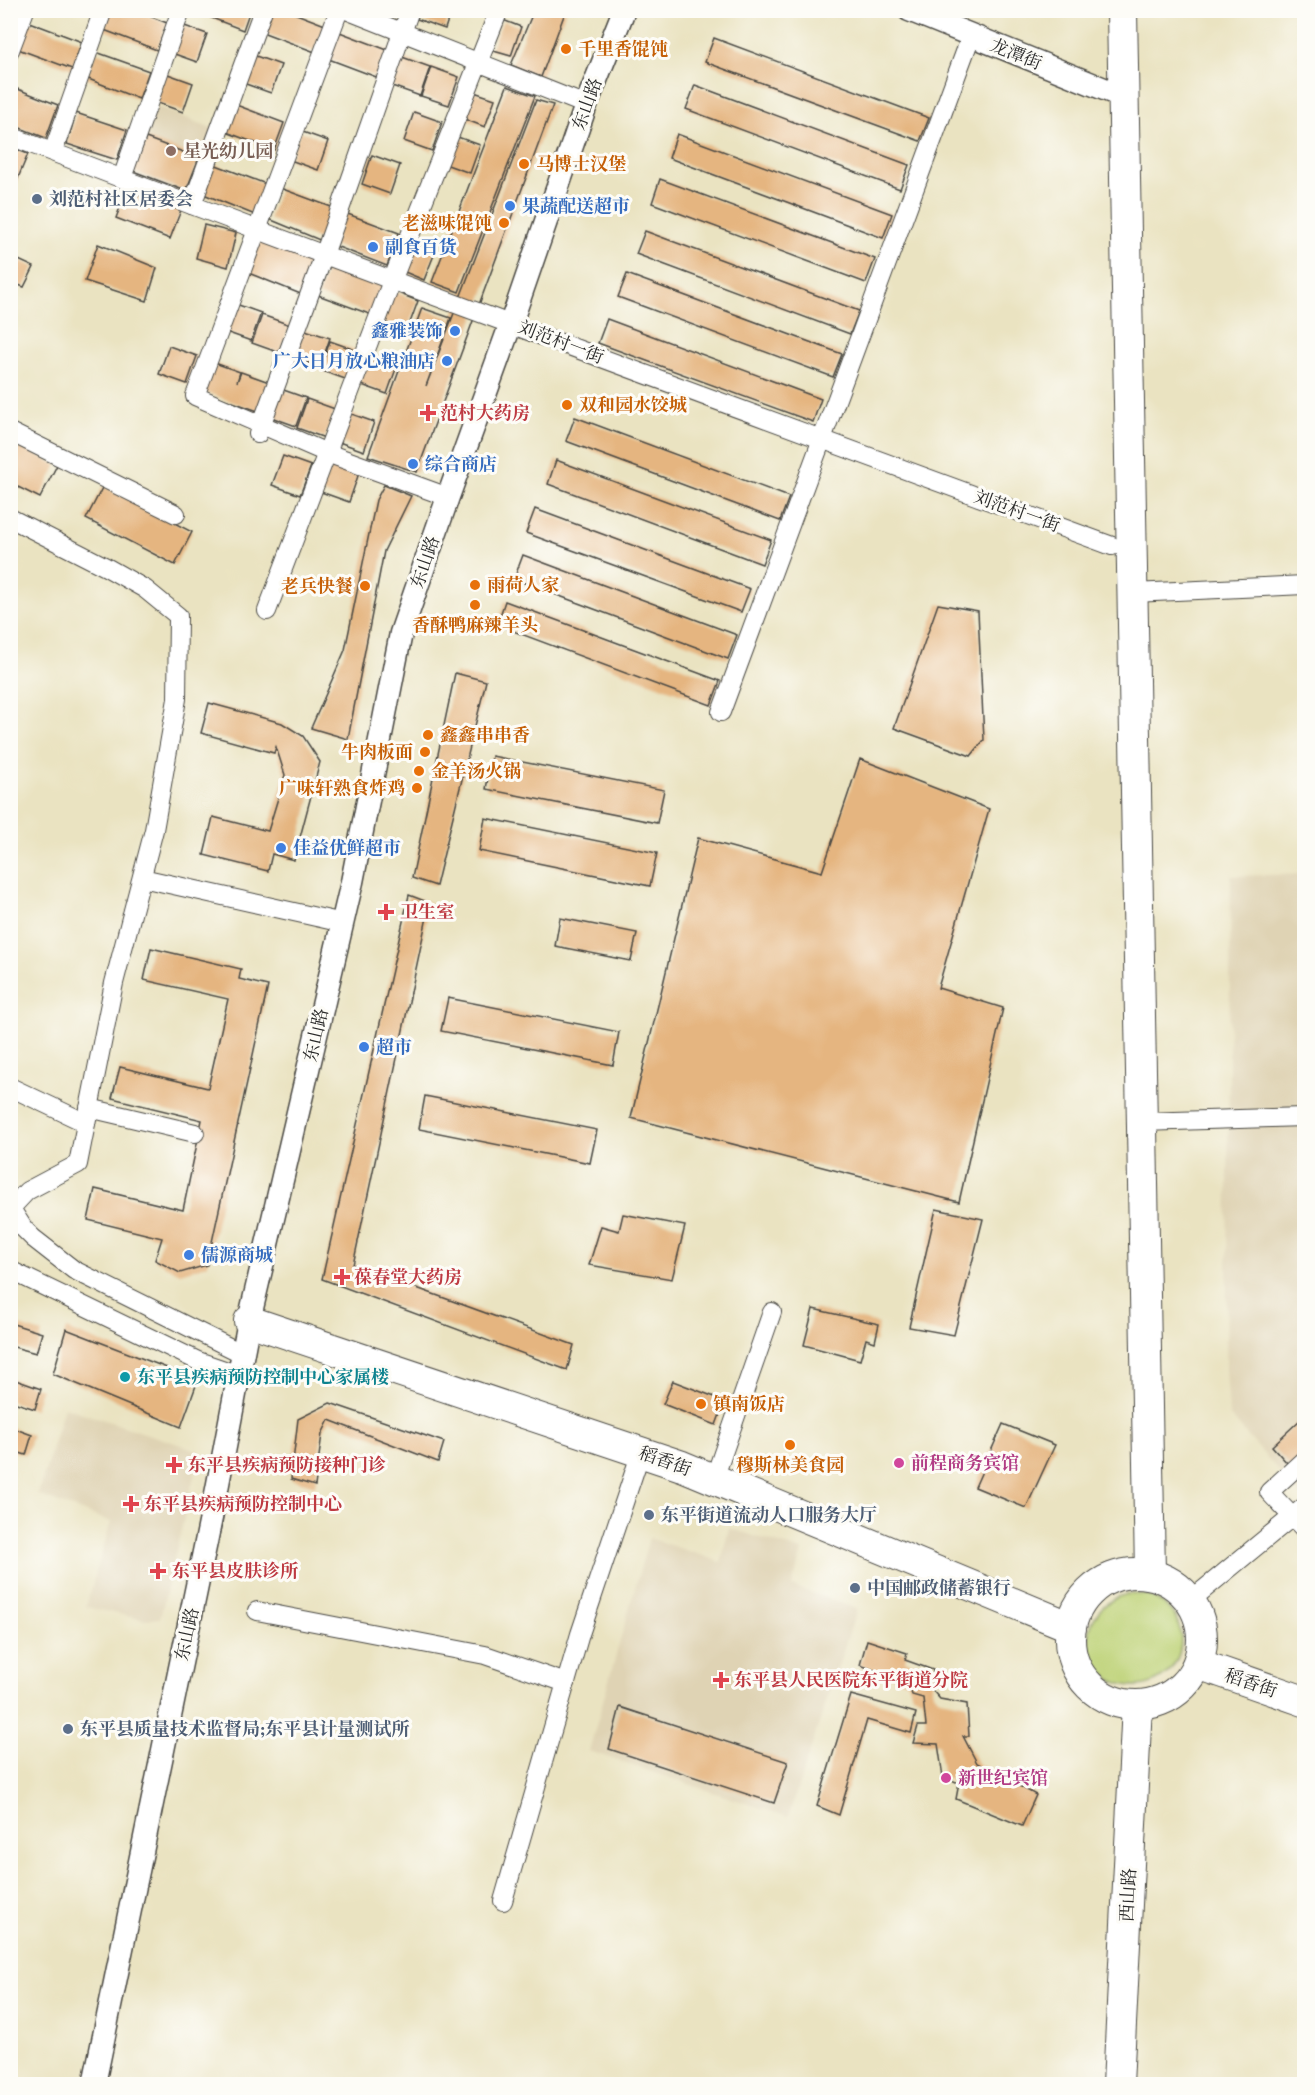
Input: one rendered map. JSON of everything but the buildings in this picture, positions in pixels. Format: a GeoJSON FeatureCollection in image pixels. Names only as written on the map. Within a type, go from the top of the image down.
{"type":"FeatureCollection","features":[{"type":"Feature","properties":{"kind":"main road"},"geometry":{"type":"LineString","coordinates":[[1103,10],[1114,93],[1132,593],[1142,1122],[1140,1573]]}},
{"type":"Feature","properties":{"kind":"main road"},"geometry":{"type":"LineString","coordinates":[[1122,10],[1114,93],[1112,546],[1140,1573]]}},
{"type":"Feature","properties":{"kind":"main road","name":"稻香街"},"geometry":{"type":"LineString","coordinates":[[249,1321],[641,1452],[714,1479],[1071,1627]]}},
{"type":"Feature","properties":{"kind":"main road"},"geometry":{"type":"LineString","coordinates":[[1140,1573],[1172,1582],[1191,1600],[1201,1624],[1202,1650],[1198,1664],[1185,1685],[1175,1693],[1151,1704],[1125,1704],[1101,1695],[1082,1677],[1071,1653],[1071,1627],[1080,1603],[1089,1592],[1109,1578],[1140,1573]]}},
{"type":"Feature","properties":{"kind":"main road","name":"稻香街"},"geometry":{"type":"LineString","coordinates":[[1198,1664],[1305,1701]]}},
{"type":"Feature","properties":{"kind":"main road","name":"西山路"},"geometry":{"type":"LineString","coordinates":[[1118,2085],[1137,1705]]}},
{"type":"Feature","properties":{"kind":"street"},"geometry":{"type":"LineString","coordinates":[[10,50],[25,10]]}},
{"type":"Feature","properties":{"kind":"street"},"geometry":{"type":"LineString","coordinates":[[53,152],[103,10]]}},
{"type":"Feature","properties":{"kind":"street"},"geometry":{"type":"LineString","coordinates":[[122,178],[181,10]]}},
{"type":"Feature","properties":{"kind":"street"},"geometry":{"type":"LineString","coordinates":[[192,205],[263,10]]}},
{"type":"Feature","properties":{"kind":"street"},"geometry":{"type":"LineString","coordinates":[[339,10],[195,396],[260,428],[448,497]]}},
{"type":"Feature","properties":{"kind":"street"},"geometry":{"type":"LineString","coordinates":[[346,10],[586,105]]}},
{"type":"Feature","properties":{"kind":"street"},"geometry":{"type":"LineString","coordinates":[[260,428],[324,255],[410,10]]}},
{"type":"Feature","properties":{"kind":"street"},"geometry":{"type":"LineString","coordinates":[[267,611],[392,281],[499,10]]}},
{"type":"Feature","properties":{"kind":"street","name":"东山路"},"geometry":{"type":"LineString","coordinates":[[94,2085],[217,1489],[249,1321],[343,923],[401,633],[586,105],[624,10]]}},
{"type":"Feature","properties":{"kind":"street","name":"龙潭街"},"geometry":{"type":"LineString","coordinates":[[909,10],[1114,93]]}},
{"type":"Feature","properties":{"kind":"street"},"geometry":{"type":"LineString","coordinates":[[721,712],[971,36]]}},
{"type":"Feature","properties":{"kind":"street","name":"刘范村一街"},"geometry":{"type":"LineString","coordinates":[[10,136],[392,281],[1112,546]]}},
{"type":"Feature","properties":{"kind":"street"},"geometry":{"type":"LineString","coordinates":[[10,432],[176,514]]}},
{"type":"Feature","properties":{"kind":"street"},"geometry":{"type":"LineString","coordinates":[[10,518],[145,589],[178,616],[177,699],[154,830],[114,983],[78,1164],[27,1191],[11,1207],[24,1229],[74,1270],[241,1365]]}},
{"type":"Feature","properties":{"kind":"street"},"geometry":{"type":"LineString","coordinates":[[1132,593],[1305,585]]}},
{"type":"Feature","properties":{"kind":"street"},"geometry":{"type":"LineString","coordinates":[[142,878],[343,923]]}},
{"type":"Feature","properties":{"kind":"street"},"geometry":{"type":"LineString","coordinates":[[10,1087],[88,1115],[195,1132]]}},
{"type":"Feature","properties":{"kind":"street"},"geometry":{"type":"LineString","coordinates":[[1142,1122],[1305,1118]]}},
{"type":"Feature","properties":{"kind":"street"},"geometry":{"type":"LineString","coordinates":[[10,1270],[198,1361],[241,1365]]}},
{"type":"Feature","properties":{"kind":"street"},"geometry":{"type":"LineString","coordinates":[[714,1479],[772,1312]]}},
{"type":"Feature","properties":{"kind":"street"},"geometry":{"type":"LineString","coordinates":[[504,1901],[580,1634],[641,1452]]}},
{"type":"Feature","properties":{"kind":"street"},"geometry":{"type":"LineString","coordinates":[[1191,1600],[1301,1518],[1269,1492],[1305,1460]]}},
{"type":"Feature","properties":{"kind":"street"},"geometry":{"type":"LineString","coordinates":[[257,1611],[485,1655],[566,1683]]}},
{"type":"Feature","properties":{"kind":"shaded area","name":"星光幼儿园"},"geometry":{"type":"Polygon","coordinates":[[[151,104],[214,129],[188,197],[128,174],[151,104]]]}},
{"type":"Feature","properties":{"kind":"shaded area"},"geometry":{"type":"Polygon","coordinates":[[[1304,874],[1304,1499],[1229,1415],[1226,1370],[1231,876],[1304,874]]]}},
{"type":"Feature","properties":{"kind":"shaded area"},"geometry":{"type":"Polygon","coordinates":[[[64,1407],[200,1451],[160,1618],[145,1620],[86,1607],[111,1522],[38,1495],[64,1407]]]}},
{"type":"Feature","properties":{"kind":"shaded area","name":"东平县人民医院东平街道分院"},"geometry":{"type":"Polygon","coordinates":[[[729,1528],[802,1551],[792,1586],[857,1609],[788,1817],[589,1751],[649,1538],[721,1562],[729,1528]]]}},
{"type":"Feature","properties":{"kind":"green space"},"geometry":{"type":"Polygon","coordinates":[[[1126,1594],[1144,1594],[1161,1601],[1174,1614],[1181,1631],[1181,1649],[1174,1666],[1161,1679],[1144,1686],[1126,1686],[1109,1679],[1096,1666],[1089,1649],[1089,1631],[1096,1614],[1109,1601],[1126,1594]]]}},
{"type":"Feature","properties":{"kind":"place","name":"千里香馄饨"},"geometry":{"type":"Point","coordinates":[566,49]}},
{"type":"Feature","properties":{"kind":"place","name":"星光幼儿园"},"geometry":{"type":"Point","coordinates":[171,151]}},
{"type":"Feature","properties":{"kind":"place","name":"马博士汉堡"},"geometry":{"type":"Point","coordinates":[524,164]}},
{"type":"Feature","properties":{"kind":"place","name":"刘范村社区居委会"},"geometry":{"type":"Point","coordinates":[37,199]}},
{"type":"Feature","properties":{"kind":"place","name":"果蔬配送超市"},"geometry":{"type":"Point","coordinates":[510,206]}},
{"type":"Feature","properties":{"kind":"place","name":"老滋味馄饨"},"geometry":{"type":"Point","coordinates":[504,223]}},
{"type":"Feature","properties":{"kind":"place","name":"副食百货"},"geometry":{"type":"Point","coordinates":[373,247]}},
{"type":"Feature","properties":{"kind":"place","name":"鑫雅装饰"},"geometry":{"type":"Point","coordinates":[455,331]}},
{"type":"Feature","properties":{"kind":"place","name":"广大日月放心粮油店"},"geometry":{"type":"Point","coordinates":[447,361]}},
{"type":"Feature","properties":{"kind":"place","name":"双和园水饺城"},"geometry":{"type":"Point","coordinates":[567,405]}},
{"type":"Feature","properties":{"kind":"place","name":"范村大药房"},"geometry":{"type":"Point","coordinates":[428,413]}},
{"type":"Feature","properties":{"kind":"place","name":"综合商店"},"geometry":{"type":"Point","coordinates":[413,464]}},
{"type":"Feature","properties":{"kind":"place","name":"雨荷人家"},"geometry":{"type":"Point","coordinates":[475,585]}},
{"type":"Feature","properties":{"kind":"place","name":"老兵快餐"},"geometry":{"type":"Point","coordinates":[365,586]}},
{"type":"Feature","properties":{"kind":"place","name":"香酥鸭麻辣羊头"},"geometry":{"type":"Point","coordinates":[475,605]}},
{"type":"Feature","properties":{"kind":"place","name":"鑫鑫串串香"},"geometry":{"type":"Point","coordinates":[428,735]}},
{"type":"Feature","properties":{"kind":"place","name":"牛肉板面"},"geometry":{"type":"Point","coordinates":[425,752]}},
{"type":"Feature","properties":{"kind":"place","name":"金羊汤火锅"},"geometry":{"type":"Point","coordinates":[419,771]}},
{"type":"Feature","properties":{"kind":"place","name":"广味轩熟食炸鸡"},"geometry":{"type":"Point","coordinates":[417,788]}},
{"type":"Feature","properties":{"kind":"place","name":"佳益优鲜超市"},"geometry":{"type":"Point","coordinates":[281,848]}},
{"type":"Feature","properties":{"kind":"place","name":"卫生室"},"geometry":{"type":"Point","coordinates":[386,912]}},
{"type":"Feature","properties":{"kind":"place","name":"超市"},"geometry":{"type":"Point","coordinates":[364,1047]}},
{"type":"Feature","properties":{"kind":"place","name":"儒源商城"},"geometry":{"type":"Point","coordinates":[189,1255]}},
{"type":"Feature","properties":{"kind":"place","name":"葆春堂大药房"},"geometry":{"type":"Point","coordinates":[342,1277]}},
{"type":"Feature","properties":{"kind":"place","name":"东平县疾病预防控制中心家属楼"},"geometry":{"type":"Point","coordinates":[125,1377]}},
{"type":"Feature","properties":{"kind":"place","name":"镇南饭店"},"geometry":{"type":"Point","coordinates":[701,1404]}},
{"type":"Feature","properties":{"kind":"place","name":"穆斯林美食园"},"geometry":{"type":"Point","coordinates":[790,1445]}},
{"type":"Feature","properties":{"kind":"place","name":"前程商务宾馆"},"geometry":{"type":"Point","coordinates":[899,1463]}},
{"type":"Feature","properties":{"kind":"place","name":"东平县疾病预防接种门诊"},"geometry":{"type":"Point","coordinates":[174,1465]}},
{"type":"Feature","properties":{"kind":"place","name":"东平县疾病预防控制中心"},"geometry":{"type":"Point","coordinates":[131,1504]}},
{"type":"Feature","properties":{"kind":"place","name":"东平街道流动人口服务大厅"},"geometry":{"type":"Point","coordinates":[649,1515]}},
{"type":"Feature","properties":{"kind":"place","name":"东平县皮肤诊所"},"geometry":{"type":"Point","coordinates":[158,1571]}},
{"type":"Feature","properties":{"kind":"place","name":"中国邮政储蓄银行"},"geometry":{"type":"Point","coordinates":[855,1588]}},
{"type":"Feature","properties":{"kind":"place","name":"东平县人民医院东平街道分院"},"geometry":{"type":"Point","coordinates":[721,1680]}},
{"type":"Feature","properties":{"kind":"place","name":"东平县质量技术监督局;东平县计量测试所"},"geometry":{"type":"Point","coordinates":[68,1729]}},
{"type":"Feature","properties":{"kind":"place","name":"新世纪宾馆"},"geometry":{"type":"Point","coordinates":[946,1778]}}]}
